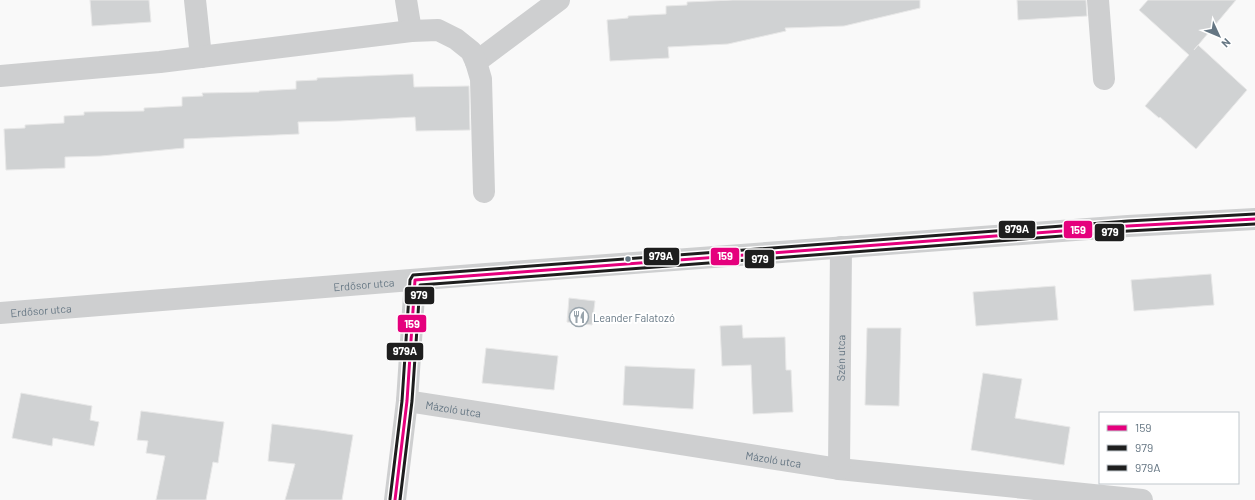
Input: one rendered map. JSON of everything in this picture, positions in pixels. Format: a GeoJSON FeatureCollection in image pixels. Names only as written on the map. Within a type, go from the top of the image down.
{"type":"FeatureCollection","features":[{"type":"Feature","properties":{"kind":"street"},"geometry":{"type":"LineString","coordinates":[[195,0],[201,57]]}},
{"type":"Feature","properties":{"kind":"street"},"geometry":{"type":"LineString","coordinates":[[406,0],[411,31]]}},
{"type":"Feature","properties":{"kind":"street"},"geometry":{"type":"LineString","coordinates":[[476,62],[559,0]]}},
{"type":"Feature","properties":{"kind":"street"},"geometry":{"type":"LineString","coordinates":[[1098,0],[1104,80]]}},
{"type":"Feature","properties":{"kind":"street"},"geometry":{"type":"LineString","coordinates":[[0,76],[160,62],[411,31],[438,30],[456,38],[471,51],[481,79],[484,192]]}},
{"type":"Feature","properties":{"kind":"street","name":"Erdősor utca"},"geometry":{"type":"LineString","coordinates":[[0,313],[842,247],[1128,226],[1255,219]]}},
{"type":"Feature","properties":{"kind":"street","name":"Szén utca"},"geometry":{"type":"LineString","coordinates":[[838,469],[842,247]]}},
{"type":"Feature","properties":{"kind":"street"},"geometry":{"type":"LineString","coordinates":[[395,500],[407,401],[415,280]]}},
{"type":"Feature","properties":{"kind":"street","name":"Mázoló utca"},"geometry":{"type":"LineString","coordinates":[[407,401],[838,469],[1142,500]]}},
{"type":"Feature","properties":{"kind":"building"},"geometry":{"type":"Polygon","coordinates":[[[90,0],[149,0],[151,22],[92,26],[90,0]]]}},
{"type":"Feature","properties":{"kind":"building"},"geometry":{"type":"Polygon","coordinates":[[[733,0],[920,0],[920,8],[844,26],[785,28],[786,31],[728,44],[668,47],[669,58],[610,61],[607,20],[628,18],[628,16],[666,14],[666,6],[687,5],[687,2],[733,0]]]}},
{"type":"Feature","properties":{"kind":"building"},"geometry":{"type":"Polygon","coordinates":[[[1017,0],[1086,0],[1087,16],[1018,20],[1017,0]]]}},
{"type":"Feature","properties":{"kind":"building"},"geometry":{"type":"Polygon","coordinates":[[[1148,0],[1236,0],[1198,45],[1247,90],[1196,149],[1160,117],[1159,118],[1145,106],[1189,55],[1139,10],[1148,0]]]}},
{"type":"Feature","properties":{"kind":"building"},"geometry":{"type":"Polygon","coordinates":[[[413,74],[414,87],[469,86],[470,130],[416,131],[415,117],[298,122],[299,134],[184,139],[184,148],[101,156],[65,157],[65,168],[6,170],[4,129],[25,128],[25,125],[64,123],[64,116],[84,115],[84,112],[144,111],[144,108],[182,106],[182,97],[203,96],[202,93],[259,92],[296,89],[296,81],[317,80],[317,78],[413,74]]]}},
{"type":"Feature","properties":{"kind":"building"},"geometry":{"type":"Polygon","coordinates":[[[1211,274],[1214,305],[1134,311],[1131,280],[1211,274]]]}},
{"type":"Feature","properties":{"kind":"building"},"geometry":{"type":"Polygon","coordinates":[[[1055,286],[1058,320],[976,326],[973,292],[1055,286]]]}},
{"type":"Feature","properties":{"kind":"building"},"geometry":{"type":"Polygon","coordinates":[[[569,298],[595,301],[592,325],[567,322],[569,298]]]}},
{"type":"Feature","properties":{"kind":"building"},"geometry":{"type":"Polygon","coordinates":[[[742,325],[743,338],[785,337],[786,370],[791,370],[793,412],[753,414],[751,365],[722,366],[720,326],[742,325]]]}},
{"type":"Feature","properties":{"kind":"building"},"geometry":{"type":"Polygon","coordinates":[[[867,328],[901,328],[899,406],[865,405],[867,328]]]}},
{"type":"Feature","properties":{"kind":"building"},"geometry":{"type":"Polygon","coordinates":[[[486,348],[558,356],[554,390],[482,383],[486,348]]]}},
{"type":"Feature","properties":{"kind":"building"},"geometry":{"type":"Polygon","coordinates":[[[625,366],[695,369],[693,409],[623,405],[625,366]]]}},
{"type":"Feature","properties":{"kind":"building"},"geometry":{"type":"Polygon","coordinates":[[[983,373],[1022,379],[1015,418],[1070,427],[1064,465],[971,450],[983,373]]]}},
{"type":"Feature","properties":{"kind":"building"},"geometry":{"type":"Polygon","coordinates":[[[21,393],[92,406],[90,420],[99,422],[94,446],[53,438],[52,446],[12,438],[21,393]]]}},
{"type":"Feature","properties":{"kind":"building"},"geometry":{"type":"Polygon","coordinates":[[[141,411],[224,422],[218,463],[213,462],[206,500],[156,500],[165,456],[146,453],[148,441],[137,440],[141,411]]]}},
{"type":"Feature","properties":{"kind":"building"},"geometry":{"type":"Polygon","coordinates":[[[272,424],[353,435],[342,500],[285,500],[295,464],[268,461],[272,424]]]}},
{"type":"Feature","properties":{"kind":"transit line","name":"979A"},"geometry":{"type":"LineString","coordinates":[[390,499],[402,401],[410,280],[413,275],[1128,221],[1255,214]]}},
{"type":"Feature","properties":{"kind":"transit line","name":"159"},"geometry":{"type":"LineString","coordinates":[[395,500],[407,401],[415,280],[1128,226],[1255,219]]}},
{"type":"Feature","properties":{"kind":"transit line","name":"979"},"geometry":{"type":"LineString","coordinates":[[400,500],[412,401],[420,285],[1128,231],[1255,224]]}},
{"type":"Feature","properties":{"kind":"place","name":"Leander Falatozó"},"geometry":{"type":"Point","coordinates":[579,317]}}]}
